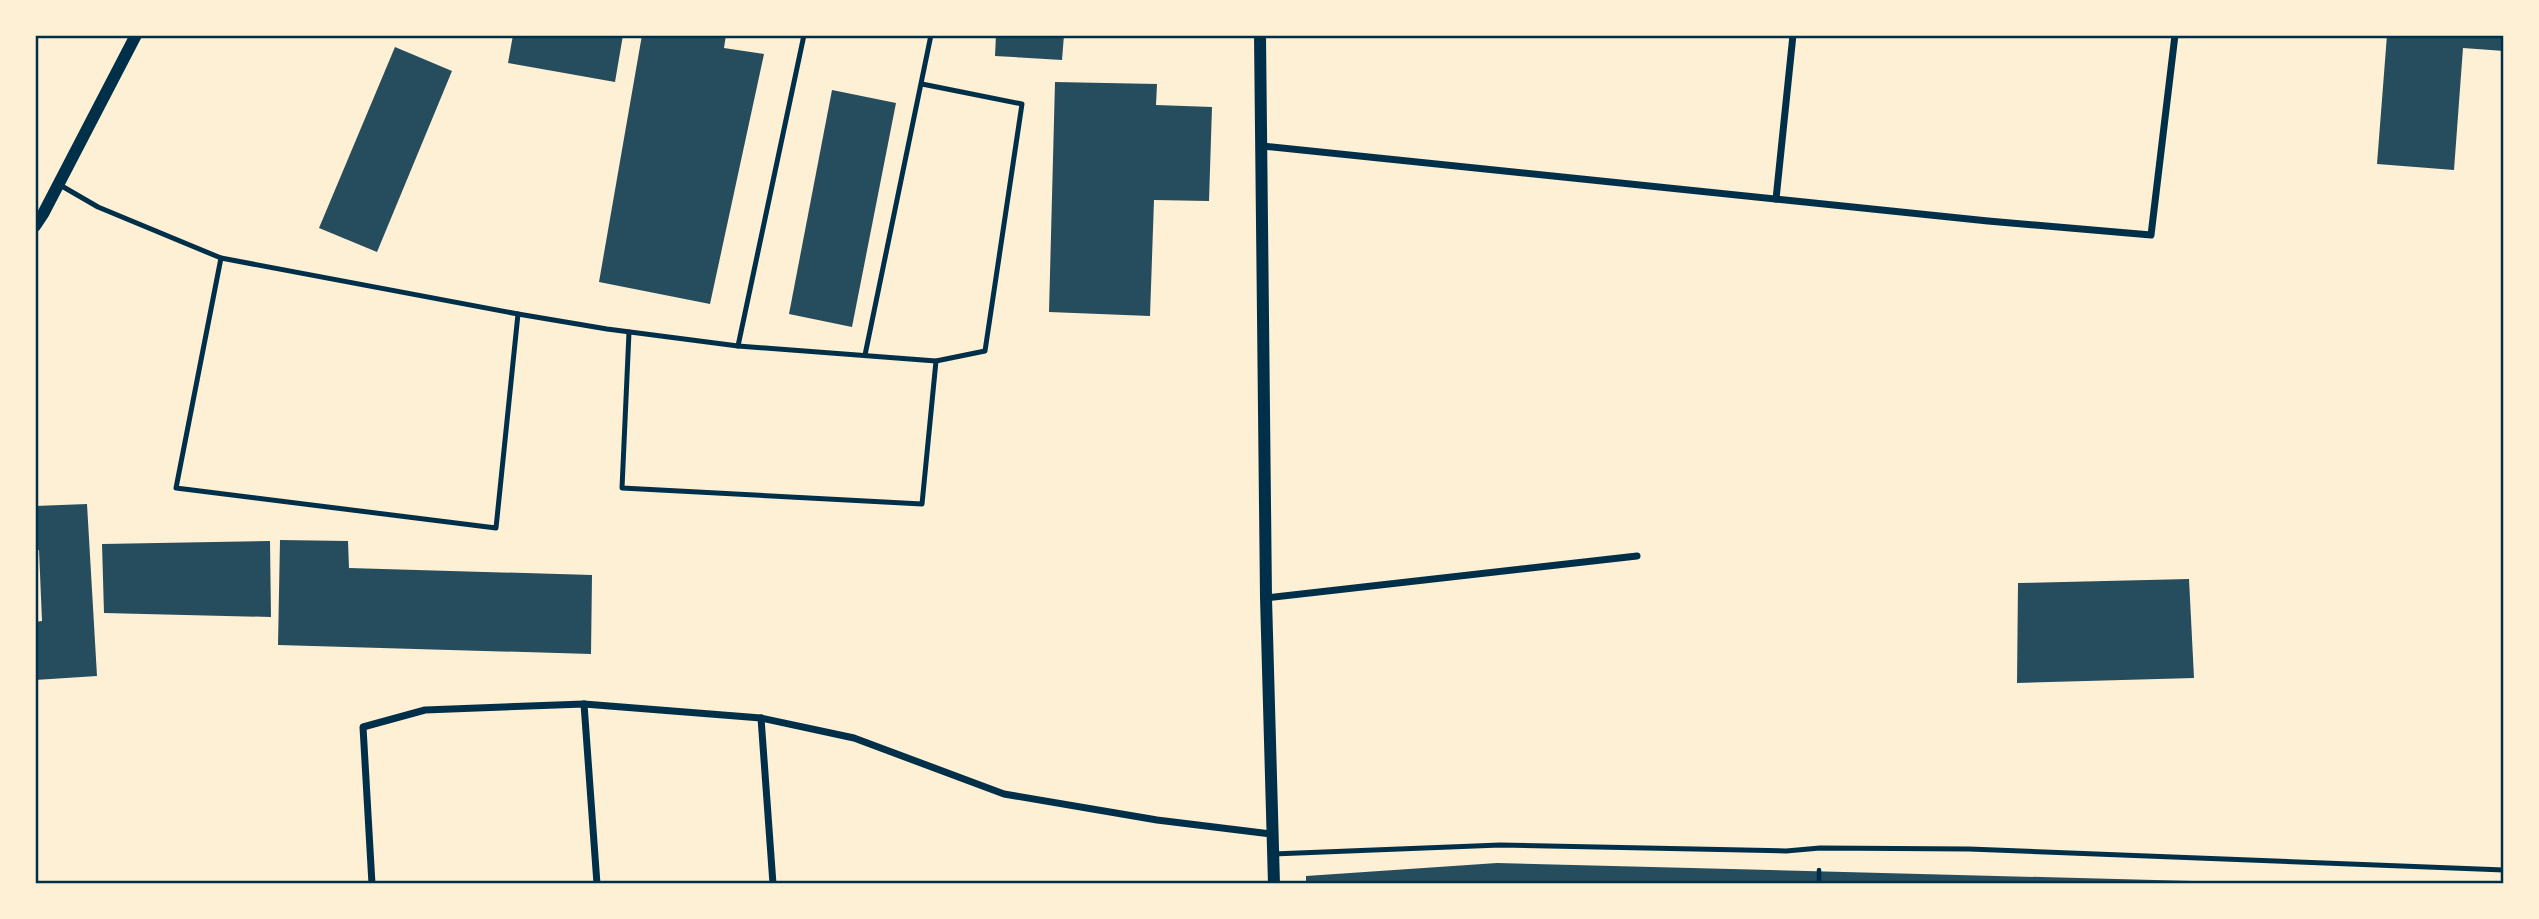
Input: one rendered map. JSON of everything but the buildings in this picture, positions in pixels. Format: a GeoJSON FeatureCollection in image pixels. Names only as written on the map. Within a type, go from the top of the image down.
{"type":"FeatureCollection","features":[{"type":"Feature","properties":{"kind":"street"},"geometry":{"type":"LineString","coordinates":[[35,226],[136,35]]}},
{"type":"Feature","properties":{"kind":"street"},"geometry":{"type":"LineString","coordinates":[[1260,35],[1266,597],[1274,884]]}},
{"type":"Feature","properties":{"kind":"street"},"geometry":{"type":"LineString","coordinates":[[1776,198],[1793,35]]}},
{"type":"Feature","properties":{"kind":"street"},"geometry":{"type":"LineString","coordinates":[[1262,146],[1988,221],[2151,235],[2175,35]]}},
{"type":"Feature","properties":{"kind":"street"},"geometry":{"type":"LineString","coordinates":[[1266,597],[1637,556]]}},
{"type":"Feature","properties":{"kind":"street"},"geometry":{"type":"LineString","coordinates":[[372,884],[363,727],[425,710],[584,704],[761,718],[854,738],[1004,794],[1157,820],[1271,834]]}},
{"type":"Feature","properties":{"kind":"street"},"geometry":{"type":"LineString","coordinates":[[584,704],[597,884]]}},
{"type":"Feature","properties":{"kind":"street"},"geometry":{"type":"LineString","coordinates":[[761,718],[773,884]]}},
{"type":"Feature","properties":{"kind":"lane"},"geometry":{"type":"LineString","coordinates":[[738,346],[804,35]]}},
{"type":"Feature","properties":{"kind":"lane"},"geometry":{"type":"LineString","coordinates":[[865,355],[931,35]]}},
{"type":"Feature","properties":{"kind":"lane"},"geometry":{"type":"LineString","coordinates":[[59,184],[98,207],[221,258],[517,314],[629,332],[738,346],[936,361],[985,351],[1022,104],[922,84]]}},
{"type":"Feature","properties":{"kind":"lane"},"geometry":{"type":"LineString","coordinates":[[221,258],[176,488],[496,528],[517,314]]}},
{"type":"Feature","properties":{"kind":"lane"},"geometry":{"type":"LineString","coordinates":[[629,332],[622,488],[922,504],[936,361]]}},
{"type":"Feature","properties":{"kind":"lane"},"geometry":{"type":"LineString","coordinates":[[1273,855],[1500,845],[1786,851],[1820,848],[1956,849],[2504,870]]}}]}
